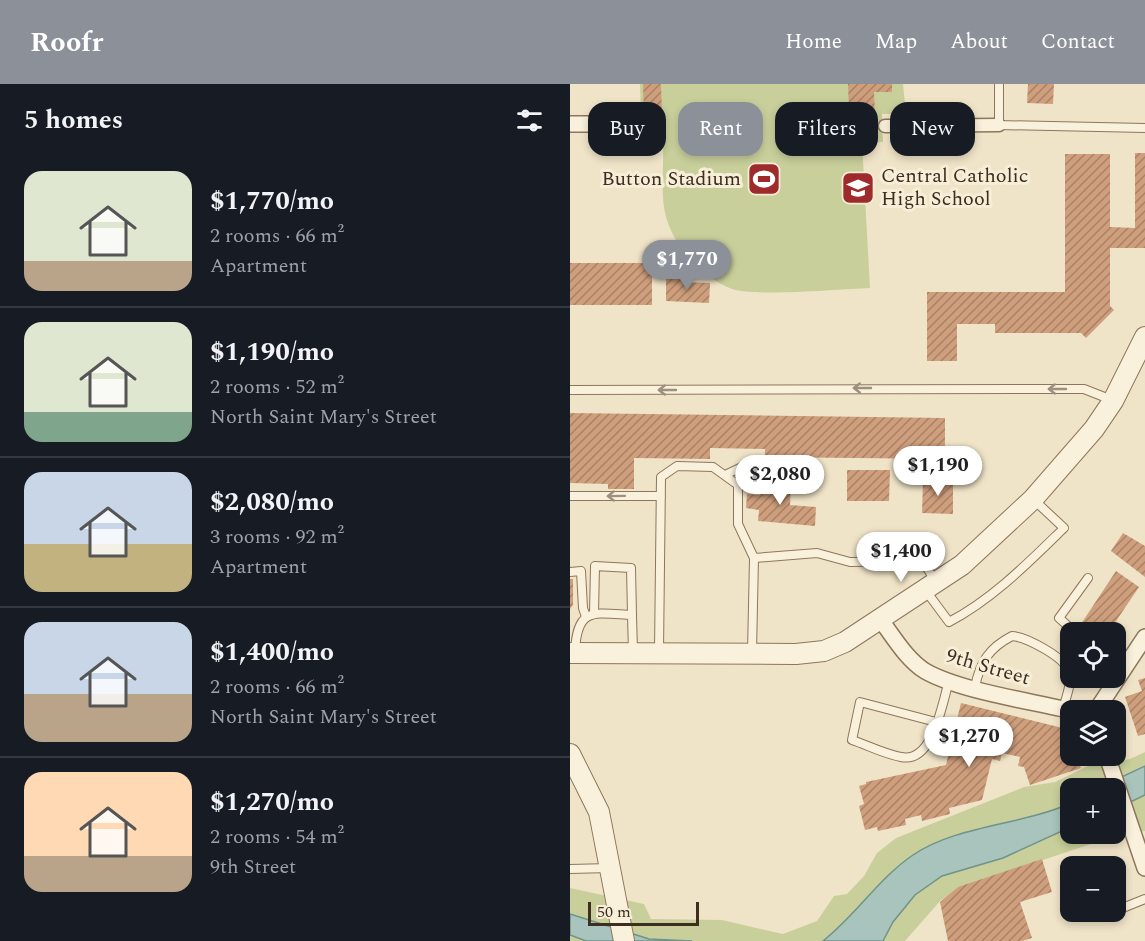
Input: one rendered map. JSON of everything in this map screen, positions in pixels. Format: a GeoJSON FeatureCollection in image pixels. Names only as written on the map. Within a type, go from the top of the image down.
{"type":"FeatureCollection","features":[{"type":"Feature","properties":{"kind":"street"},"geometry":{"type":"LineString","coordinates":[[570,124],[588,124]]}},
{"type":"Feature","properties":{"kind":"street"},"geometry":{"type":"LineString","coordinates":[[885,126],[999,125]]}},
{"type":"Feature","properties":{"kind":"street"},"geometry":{"type":"LineString","coordinates":[[572,653],[752,654],[824,651],[844,642],[962,565],[1033,499],[1094,429],[1113,401],[1145,337]]}},
{"type":"Feature","properties":{"kind":"street","name":"9th Street"},"geometry":{"type":"LineString","coordinates":[[880,619],[908,656],[924,670],[949,681],[1060,708]]}},
{"type":"Feature","properties":{"kind":"street"},"geometry":{"type":"LineString","coordinates":[[1126,658],[1145,637]]}},
{"type":"Feature","properties":{"kind":"street"},"geometry":{"type":"LineString","coordinates":[[570,754],[599,812],[624,941]]}},
{"type":"Feature","properties":{"kind":"street"},"geometry":{"type":"LineString","coordinates":[[1111,766],[1145,868]]}},
{"type":"Feature","properties":{"kind":"lane"},"geometry":{"type":"LineString","coordinates":[[999,84],[999,125],[1145,128]]}},
{"type":"Feature","properties":{"kind":"lane"},"geometry":{"type":"LineString","coordinates":[[570,390],[1084,389],[1113,401]]}},
{"type":"Feature","properties":{"kind":"lane"},"geometry":{"type":"LineString","coordinates":[[725,475],[746,465],[792,465]]}},
{"type":"Feature","properties":{"kind":"lane"},"geometry":{"type":"LineString","coordinates":[[659,654],[662,635],[662,477],[677,466],[713,467],[738,485],[738,524],[754,558],[752,654]]}},
{"type":"Feature","properties":{"kind":"lane"},"geometry":{"type":"LineString","coordinates":[[570,496],[661,495]]}},
{"type":"Feature","properties":{"kind":"lane"},"geometry":{"type":"LineString","coordinates":[[754,558],[817,553],[850,562],[912,561],[924,564],[931,586],[949,622],[967,613],[1017,573],[1064,528],[1033,499]]}},
{"type":"Feature","properties":{"kind":"lane"},"geometry":{"type":"LineString","coordinates":[[572,653],[575,631],[590,615],[595,566]]}},
{"type":"Feature","properties":{"kind":"lane"},"geometry":{"type":"LineString","coordinates":[[570,572],[581,572],[595,566],[631,568],[633,653]]}},
{"type":"Feature","properties":{"kind":"lane"},"geometry":{"type":"LineString","coordinates":[[581,572],[590,615]]}},
{"type":"Feature","properties":{"kind":"lane"},"geometry":{"type":"LineString","coordinates":[[1064,622],[1059,618],[1088,578]]}},
{"type":"Feature","properties":{"kind":"lane"},"geometry":{"type":"LineString","coordinates":[[590,615],[632,615]]}},
{"type":"Feature","properties":{"kind":"lane"},"geometry":{"type":"LineString","coordinates":[[975,687],[979,668],[986,654],[1012,636],[1024,636],[1069,669],[1069,700]]}},
{"type":"Feature","properties":{"kind":"lane"},"geometry":{"type":"LineString","coordinates":[[936,722],[860,702],[852,740],[902,758],[918,756],[929,744],[936,722],[949,681]]}},
{"type":"Feature","properties":{"kind":"lane"},"geometry":{"type":"LineString","coordinates":[[570,869],[610,868]]}},
{"type":"Feature","properties":{"kind":"lane"},"geometry":{"type":"LineString","coordinates":[[1126,907],[1145,899]]}},
{"type":"Feature","properties":{"kind":"green space","name":"Button Stadium"},"geometry":{"type":"Polygon","coordinates":[[[640,84],[903,84],[905,102],[890,102],[890,114],[882,114],[883,142],[878,142],[878,102],[775,102],[775,156],[863,156],[870,288],[778,292],[743,291],[721,284],[700,270],[676,240],[664,208],[663,156],[666,156],[666,102],[641,102],[640,84]]]}},
{"type":"Feature","properties":{"kind":"green space"},"geometry":{"type":"Polygon","coordinates":[[[1145,752],[1145,831],[1126,834],[1126,778],[1063,778],[1088,766],[1126,766],[1126,760],[1145,752]]]}},
{"type":"Feature","properties":{"kind":"green space"},"geometry":{"type":"Polygon","coordinates":[[[1060,780],[1060,844],[1091,844],[962,887],[941,900],[905,941],[570,941],[570,888],[644,904],[651,919],[722,920],[783,934],[817,921],[834,896],[847,894],[864,876],[877,853],[896,838],[1024,787],[1060,780]]]}},
{"type":"Feature","properties":{"kind":"water"},"geometry":{"type":"Polygon","coordinates":[[[1145,766],[1145,795],[1126,804],[1126,778],[1119,778],[1145,766]]]}},
{"type":"Feature","properties":{"kind":"water"},"geometry":{"type":"Polygon","coordinates":[[[1060,807],[1060,832],[1003,858],[942,876],[915,895],[893,922],[883,941],[823,941],[889,874],[930,845],[970,831],[1060,807]]]}},
{"type":"Feature","properties":{"kind":"water"},"geometry":{"type":"Polygon","coordinates":[[[570,914],[649,939],[692,941],[586,941],[570,935],[570,914]]]}},
{"type":"Feature","properties":{"kind":"building"},"geometry":{"type":"Polygon","coordinates":[[[643,84],[661,84],[662,102],[644,102],[643,84]]]}},
{"type":"Feature","properties":{"kind":"building"},"geometry":{"type":"Polygon","coordinates":[[[848,84],[892,84],[892,92],[874,92],[874,102],[849,102],[848,84]]]}},
{"type":"Feature","properties":{"kind":"building"},"geometry":{"type":"Polygon","coordinates":[[[1028,84],[1054,84],[1053,104],[1027,103],[1028,84]]]}},
{"type":"Feature","properties":{"kind":"building"},"geometry":{"type":"Polygon","coordinates":[[[1135,153],[1145,153],[1145,248],[1110,248],[1110,306],[1114,310],[1086,338],[1081,333],[995,333],[995,324],[957,324],[957,361],[927,361],[927,292],[1065,292],[1065,154],[1110,154],[1110,227],[1135,228],[1135,153]]]}},
{"type":"Feature","properties":{"kind":"building"},"geometry":{"type":"Polygon","coordinates":[[[570,263],[652,263],[652,305],[570,305],[570,263]]]}},
{"type":"Feature","properties":{"kind":"building"},"geometry":{"type":"Polygon","coordinates":[[[666,278],[682,278],[682,282],[710,283],[709,303],[666,301],[666,278]]]}},
{"type":"Feature","properties":{"kind":"building"},"geometry":{"type":"Polygon","coordinates":[[[570,413],[945,418],[945,459],[765,457],[765,449],[710,448],[710,459],[634,458],[634,489],[608,489],[608,484],[570,483],[570,413]]]}},
{"type":"Feature","properties":{"kind":"building"},"geometry":{"type":"Polygon","coordinates":[[[847,470],[890,470],[889,501],[847,501],[847,470]]]}},
{"type":"Feature","properties":{"kind":"building"},"geometry":{"type":"Polygon","coordinates":[[[923,481],[953,481],[953,514],[922,513],[923,481]]]}},
{"type":"Feature","properties":{"kind":"building"},"geometry":{"type":"Polygon","coordinates":[[[761,482],[791,485],[790,505],[816,507],[815,526],[758,521],[759,510],[746,508],[747,494],[760,495],[761,482]]]}},
{"type":"Feature","properties":{"kind":"building"},"geometry":{"type":"Polygon","coordinates":[[[1123,533],[1145,546],[1145,577],[1111,551],[1123,533]]]}},
{"type":"Feature","properties":{"kind":"building"},"geometry":{"type":"Polygon","coordinates":[[[1116,571],[1139,587],[1115,622],[1082,622],[1116,571]]]}},
{"type":"Feature","properties":{"kind":"building"},"geometry":{"type":"Polygon","coordinates":[[[570,579],[573,579],[573,605],[570,609],[570,579]]]}},
{"type":"Feature","properties":{"kind":"building"},"geometry":{"type":"Polygon","coordinates":[[[1145,678],[1145,734],[1138,736],[1125,697],[1142,691],[1138,680],[1145,678]]]}},
{"type":"Feature","properties":{"kind":"building"},"geometry":{"type":"Polygon","coordinates":[[[961,703],[1060,727],[1060,766],[1080,766],[1081,768],[1030,785],[1024,767],[1018,766],[1020,757],[1002,753],[1000,761],[992,759],[982,800],[949,808],[950,814],[922,821],[921,815],[905,819],[906,825],[878,831],[877,827],[865,830],[859,806],[864,804],[859,786],[866,782],[946,765],[961,703]]]}},
{"type":"Feature","properties":{"kind":"building"},"geometry":{"type":"Polygon","coordinates":[[[1042,859],[1052,892],[1020,902],[1032,938],[1022,941],[948,941],[940,902],[958,887],[1042,859]]]}},
{"type":"Feature","properties":{"kind":"place","name":"Button Stadium"},"geometry":{"type":"Point","coordinates":[764,179]}},
{"type":"Feature","properties":{"kind":"place","name":"Central Catholic High School"},"geometry":{"type":"Point","coordinates":[858,188]}}]}
